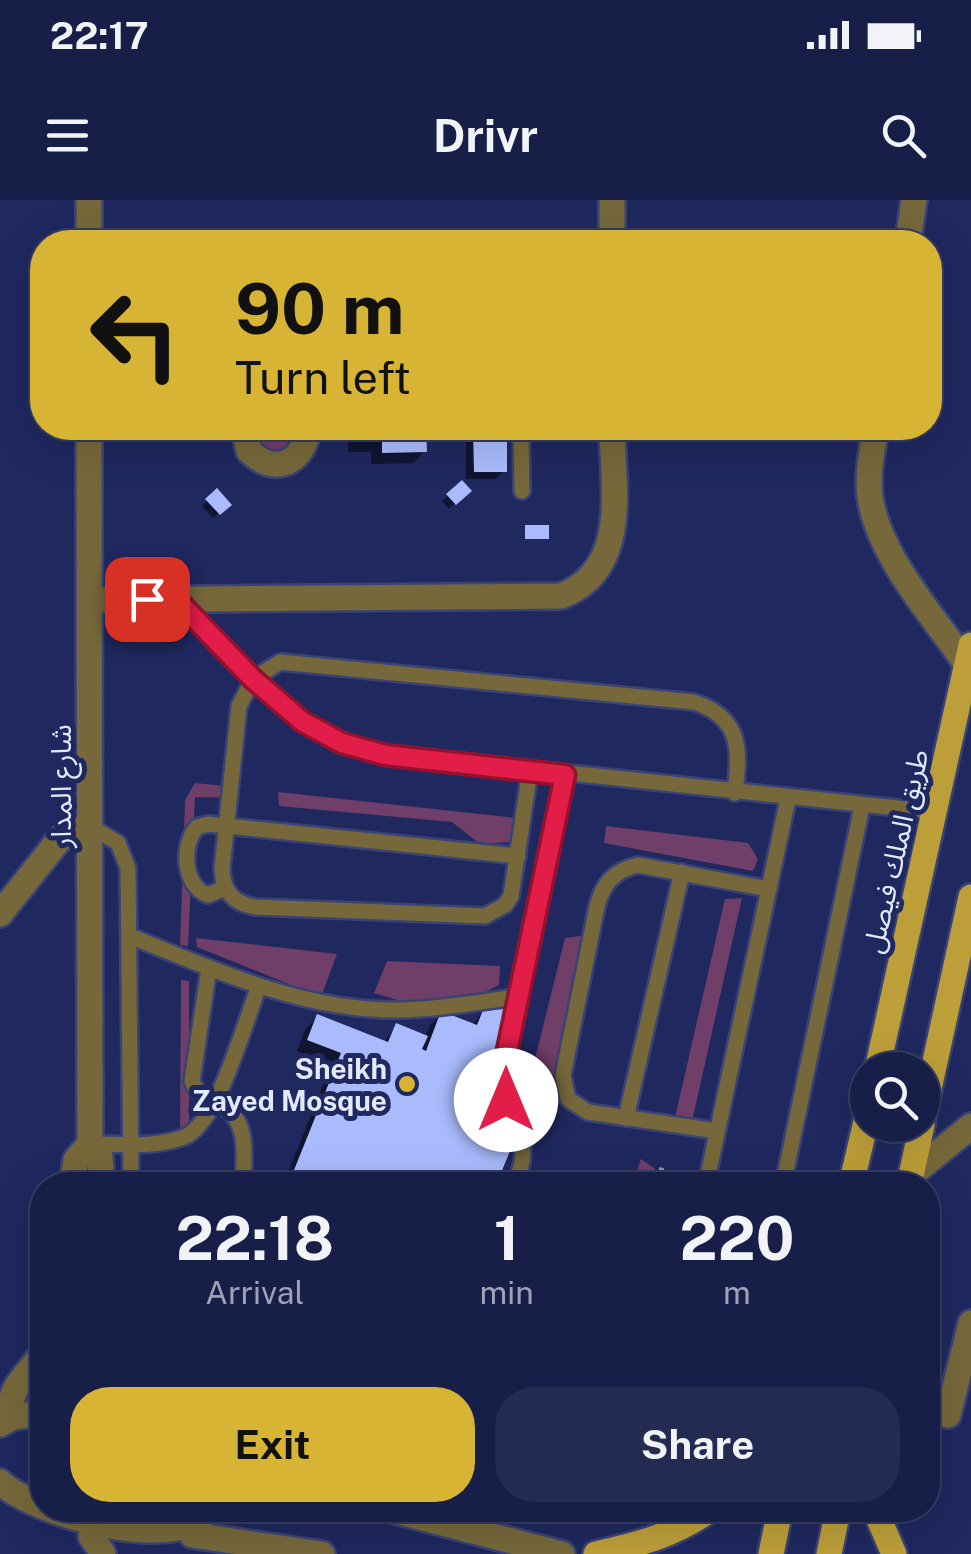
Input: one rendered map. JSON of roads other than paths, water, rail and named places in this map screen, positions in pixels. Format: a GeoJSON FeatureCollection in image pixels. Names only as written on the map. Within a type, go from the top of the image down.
{"type":"FeatureCollection","features":[{"type":"Feature","properties":{"kind":"main road","name":"طريق الملك فيصل"},"geometry":{"type":"LineString","coordinates":[[881,1052],[969,655]]}},
{"type":"Feature","properties":{"kind":"main road"},"geometry":{"type":"LineString","coordinates":[[937,1052],[971,897]]}},
{"type":"Feature","properties":{"kind":"main road"},"geometry":{"type":"LineString","coordinates":[[854,1172],[861,1142]]}},
{"type":"Feature","properties":{"kind":"main road"},"geometry":{"type":"LineString","coordinates":[[912,1172],[918,1142]]}},
{"type":"Feature","properties":{"kind":"main road"},"geometry":{"type":"LineString","coordinates":[[596,1554],[670,1534],[690,1522]]}},
{"type":"Feature","properties":{"kind":"main road"},"geometry":{"type":"LineString","coordinates":[[771,1554],[778,1522]]}},
{"type":"Feature","properties":{"kind":"main road"},"geometry":{"type":"LineString","coordinates":[[829,1554],[836,1522]]}},
{"type":"Feature","properties":{"kind":"main road"},"geometry":{"type":"LineString","coordinates":[[881,1522],[894,1554]]}},
{"type":"Feature","properties":{"kind":"street"},"geometry":{"type":"LineString","coordinates":[[89,200],[89,230]]}},
{"type":"Feature","properties":{"kind":"street"},"geometry":{"type":"LineString","coordinates":[[612,200],[612,230]]}},
{"type":"Feature","properties":{"kind":"street"},"geometry":{"type":"LineString","coordinates":[[910,230],[914,200]]}},
{"type":"Feature","properties":{"kind":"street","name":"شارع المدار"},"geometry":{"type":"LineString","coordinates":[[89,440],[90,1144],[100,1156],[101,1172]]}},
{"type":"Feature","properties":{"kind":"street"},"geometry":{"type":"LineString","coordinates":[[247,440],[249,451],[266,464],[278,465],[298,456],[306,440]]}},
{"type":"Feature","properties":{"kind":"street"},"geometry":{"type":"LineString","coordinates":[[90,600],[546,597],[574,590],[598,572],[609,548],[613,514],[612,440]]}},
{"type":"Feature","properties":{"kind":"street"},"geometry":{"type":"LineString","coordinates":[[874,440],[869,478],[873,509],[883,539],[969,655]]}},
{"type":"Feature","properties":{"kind":"street"},"geometry":{"type":"LineString","coordinates":[[0,914],[58,841],[90,826]]}},
{"type":"Feature","properties":{"kind":"street"},"geometry":{"type":"LineString","coordinates":[[921,1172],[960,1145],[971,1126]]}},
{"type":"Feature","properties":{"kind":"street","name":"شارع المدار"},"geometry":{"type":"LineString","coordinates":[[74,1172],[76,1160],[90,1144]]}},
{"type":"Feature","properties":{"kind":"street"},"geometry":{"type":"LineString","coordinates":[[948,1416],[971,1323]]}},
{"type":"Feature","properties":{"kind":"street"},"geometry":{"type":"LineString","coordinates":[[30,1369],[14,1390],[5,1419],[30,1416]]}},
{"type":"Feature","properties":{"kind":"street"},"geometry":{"type":"LineString","coordinates":[[0,1482],[30,1506]]}},
{"type":"Feature","properties":{"kind":"street"},"geometry":{"type":"LineString","coordinates":[[57,1522],[97,1545],[190,1543],[322,1554]]}},
{"type":"Feature","properties":{"kind":"street"},"geometry":{"type":"LineString","coordinates":[[438,1522],[562,1554]]}},
{"type":"Feature","properties":{"kind":"lane"},"geometry":{"type":"LineString","coordinates":[[520,440],[522,490]]}},
{"type":"Feature","properties":{"kind":"lane"},"geometry":{"type":"LineString","coordinates":[[176,599],[253,679],[303,722],[363,751],[935,812]]}},
{"type":"Feature","properties":{"kind":"lane"},"geometry":{"type":"LineString","coordinates":[[530,770],[511,896],[505,905],[485,916],[256,907],[238,902],[225,888],[222,869],[236,720],[253,679],[270,666],[302,662],[694,702],[717,713],[733,732],[739,757],[735,793]]}},
{"type":"Feature","properties":{"kind":"lane"},"geometry":{"type":"LineString","coordinates":[[521,1172],[526,1150],[506,1100],[503,1070],[565,775]]}},
{"type":"Feature","properties":{"kind":"lane"},"geometry":{"type":"LineString","coordinates":[[709,1172],[788,798]]}},
{"type":"Feature","properties":{"kind":"lane"},"geometry":{"type":"LineString","coordinates":[[786,1172],[862,806]]}},
{"type":"Feature","properties":{"kind":"lane"},"geometry":{"type":"LineString","coordinates":[[90,826],[118,842],[126,858],[131,1172]]}},
{"type":"Feature","properties":{"kind":"lane"},"geometry":{"type":"LineString","coordinates":[[225,888],[212,895],[195,890],[189,880],[189,837],[196,827],[226,826],[518,856]]}},
{"type":"Feature","properties":{"kind":"lane"},"geometry":{"type":"LineString","coordinates":[[717,1132],[580,1110],[568,1099],[563,1082],[597,906],[606,883],[626,868],[650,866],[769,889]]}},
{"type":"Feature","properties":{"kind":"lane"},"geometry":{"type":"LineString","coordinates":[[626,1118],[682,872]]}},
{"type":"Feature","properties":{"kind":"lane"},"geometry":{"type":"LineString","coordinates":[[130,936],[258,986],[336,1005],[397,1010],[518,997]]}},
{"type":"Feature","properties":{"kind":"lane"},"geometry":{"type":"LineString","coordinates":[[209,968],[190,1072],[200,1094],[232,1113],[242,1132],[243,1172]]}},
{"type":"Feature","properties":{"kind":"lane"},"geometry":{"type":"LineString","coordinates":[[90,1144],[131,1144],[188,1136],[200,1126],[214,1102],[258,986]]}},
{"type":"Feature","properties":{"kind":"place","name":"Sheikh Zayed Mosque"},"geometry":{"type":"Point","coordinates":[407,1084]}}]}
